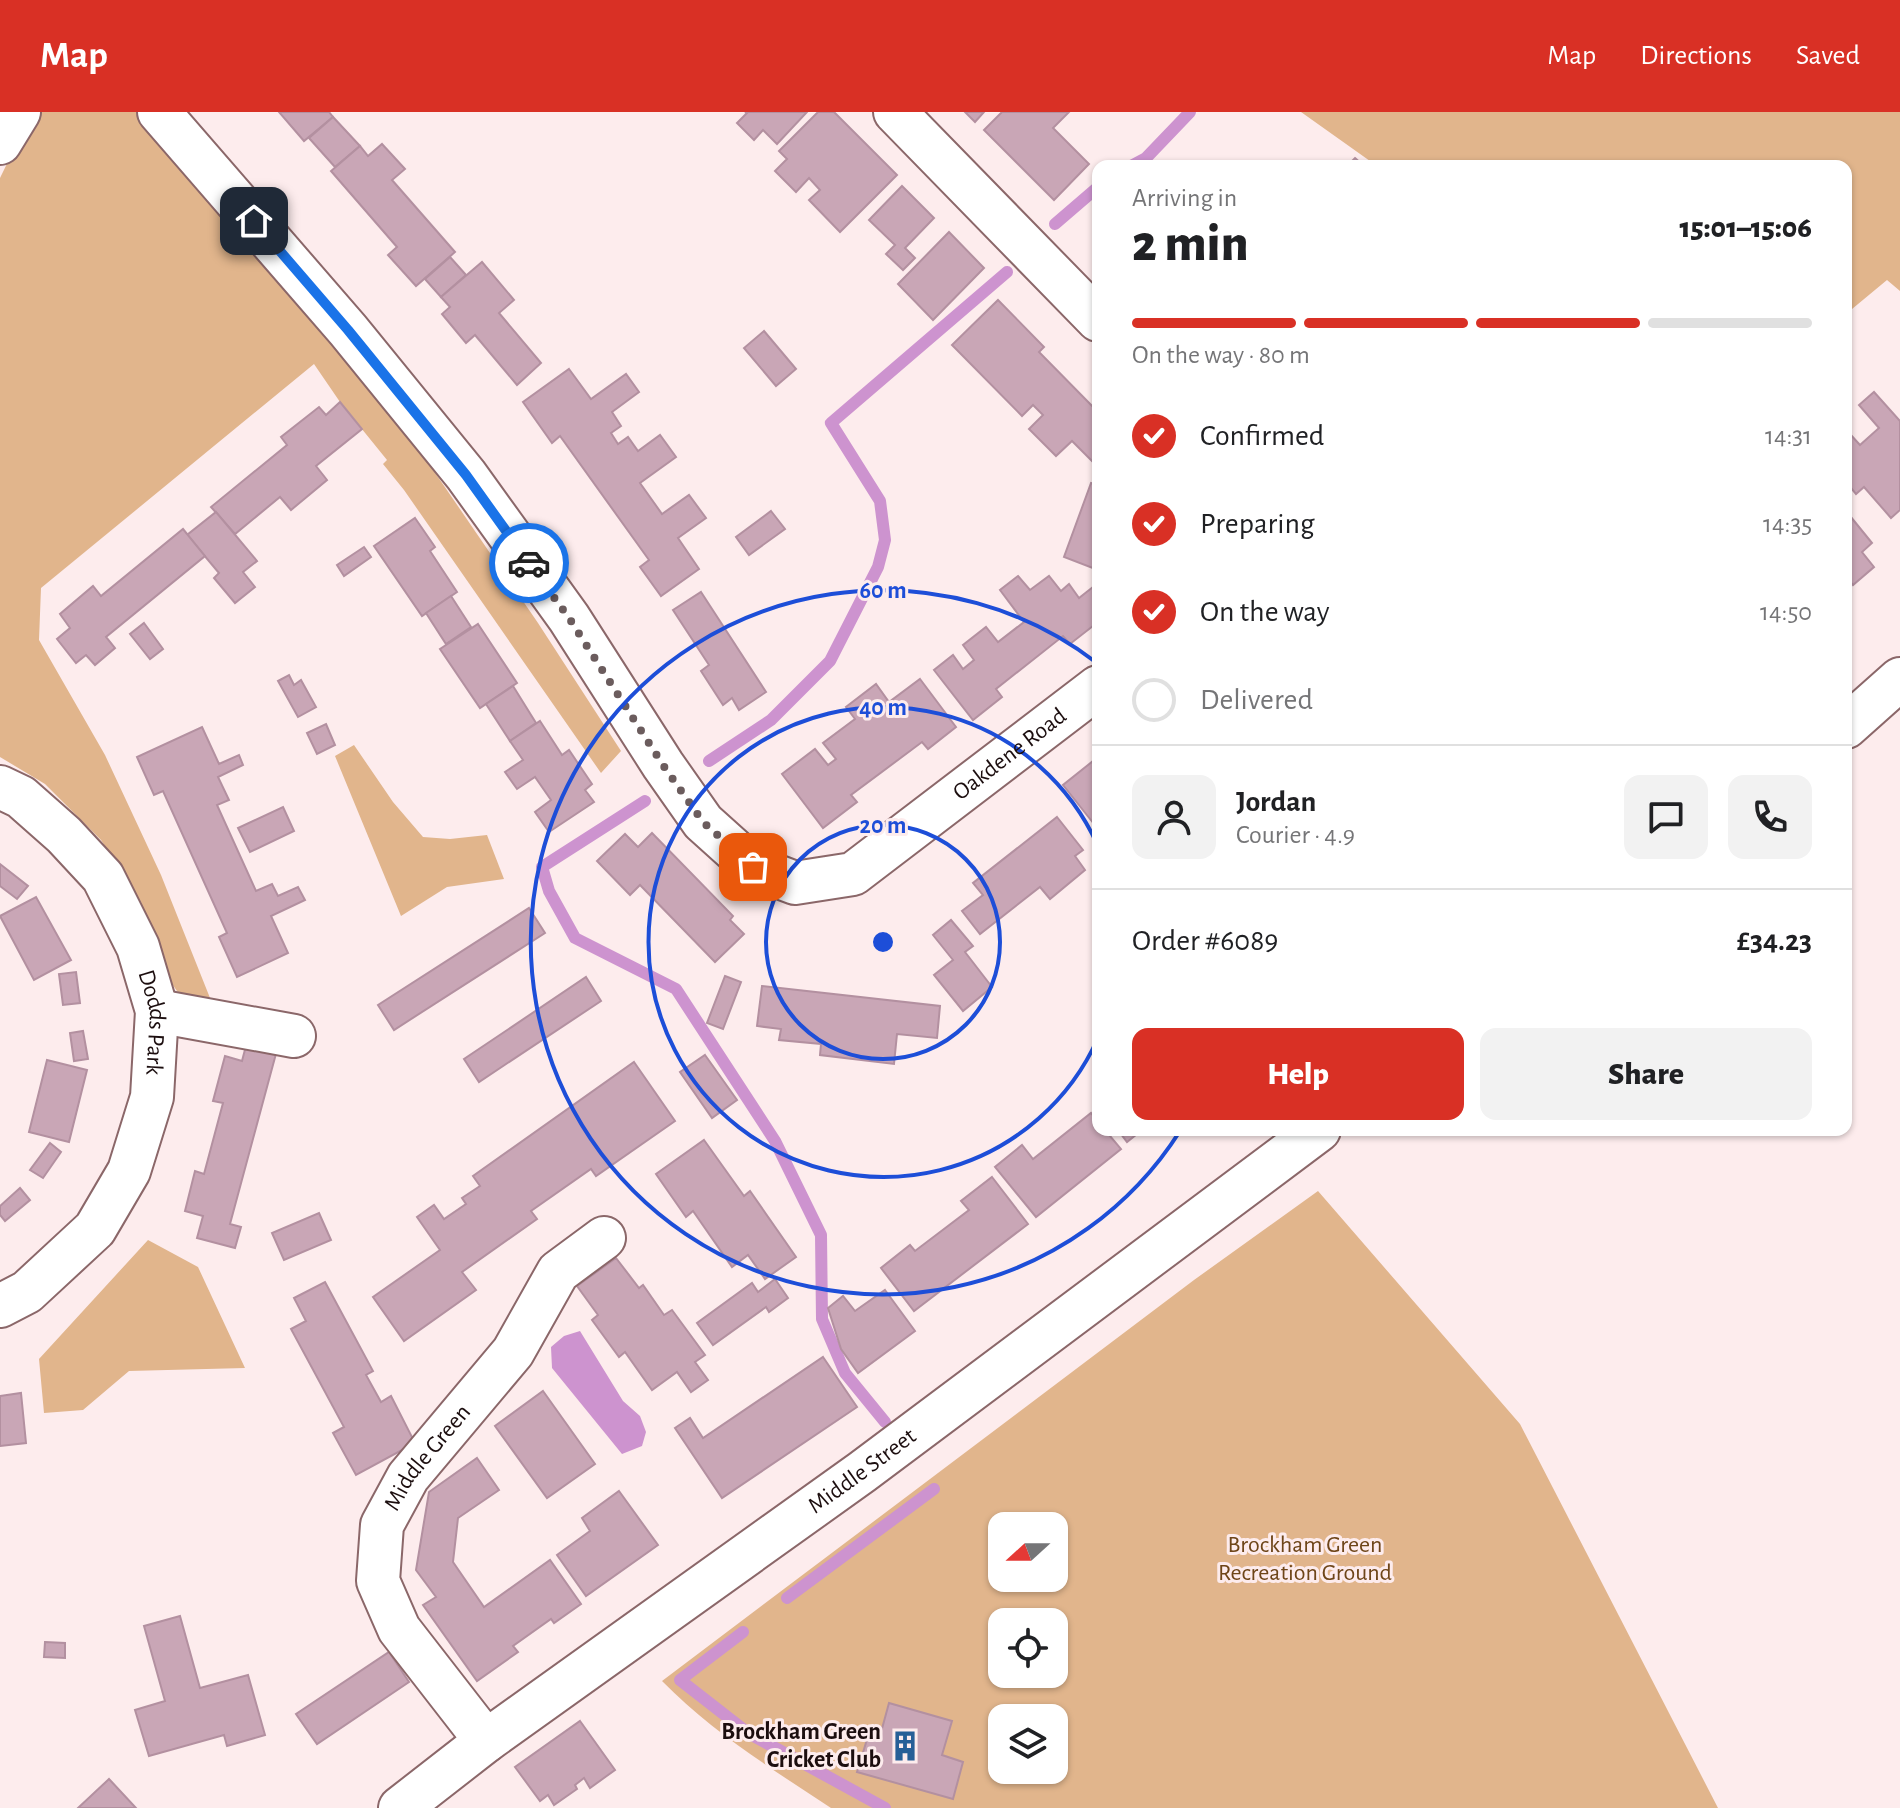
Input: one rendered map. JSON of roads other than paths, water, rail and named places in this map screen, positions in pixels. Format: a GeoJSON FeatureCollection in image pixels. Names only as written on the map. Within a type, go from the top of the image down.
{"type":"FeatureCollection","features":[{"type":"Feature","properties":{"kind":"street"},"geometry":{"type":"LineString","coordinates":[[0,143],[19,112]]}},
{"type":"Feature","properties":{"kind":"street","name":"Oakdene Road"},"geometry":{"type":"LineString","coordinates":[[159,112],[348,330],[466,475],[569,618],[703,822],[753,867],[795,883],[853,874],[1092,692]]}},
{"type":"Feature","properties":{"kind":"street"},"geometry":{"type":"LineString","coordinates":[[895,112],[1092,314]]}},
{"type":"Feature","properties":{"kind":"street"},"geometry":{"type":"LineString","coordinates":[[1852,722],[1900,679]]}},
{"type":"Feature","properties":{"kind":"street","name":"Dodds Park"},"geometry":{"type":"LineString","coordinates":[[0,787],[21,797],[64,835],[103,877],[138,947],[157,1011],[152,1097],[129,1171],[95,1229],[27,1292],[0,1306]]}},
{"type":"Feature","properties":{"kind":"street"},"geometry":{"type":"LineString","coordinates":[[157,1011],[294,1036]]}},
{"type":"Feature","properties":{"kind":"street","name":"Middle Street"},"geometry":{"type":"LineString","coordinates":[[400,1808],[486,1741],[862,1472],[1311,1136]]}},
{"type":"Feature","properties":{"kind":"street","name":"Middle Green"},"geometry":{"type":"LineString","coordinates":[[486,1741],[399,1629],[378,1581],[382,1525],[408,1477],[513,1352],[558,1272],[604,1238]]}},
{"type":"Feature","properties":{"kind":"waterway"},"geometry":{"type":"LineString","coordinates":[[1142,160],[1190,112]]}},
{"type":"Feature","properties":{"kind":"waterway"},"geometry":{"type":"LineString","coordinates":[[1055,224],[1092,192]]}},
{"type":"Feature","properties":{"kind":"waterway"},"geometry":{"type":"LineString","coordinates":[[709,761],[771,720],[830,661],[878,567],[885,540],[880,501],[831,423],[1007,272]]}},
{"type":"Feature","properties":{"kind":"waterway"},"geometry":{"type":"LineString","coordinates":[[645,801],[542,867],[549,891],[575,938],[676,989],[775,1141],[821,1235],[822,1319],[845,1373],[885,1422]]}},
{"type":"Feature","properties":{"kind":"waterway"},"geometry":{"type":"LineString","coordinates":[[787,1598],[934,1489]]}},
{"type":"Feature","properties":{"kind":"waterway"},"geometry":{"type":"LineString","coordinates":[[743,1632],[680,1680],[748,1733],[885,1808]]}},
{"type":"Feature","properties":{"kind":"place","name":"Brockham Green Cricket Club"},"geometry":{"type":"Point","coordinates":[905,1746]}},
{"type":"Feature","properties":{"kind":"park label","name":"Brockham Green Recreation Ground"},"geometry":{"type":"Point","coordinates":[1305,1559]}}]}
